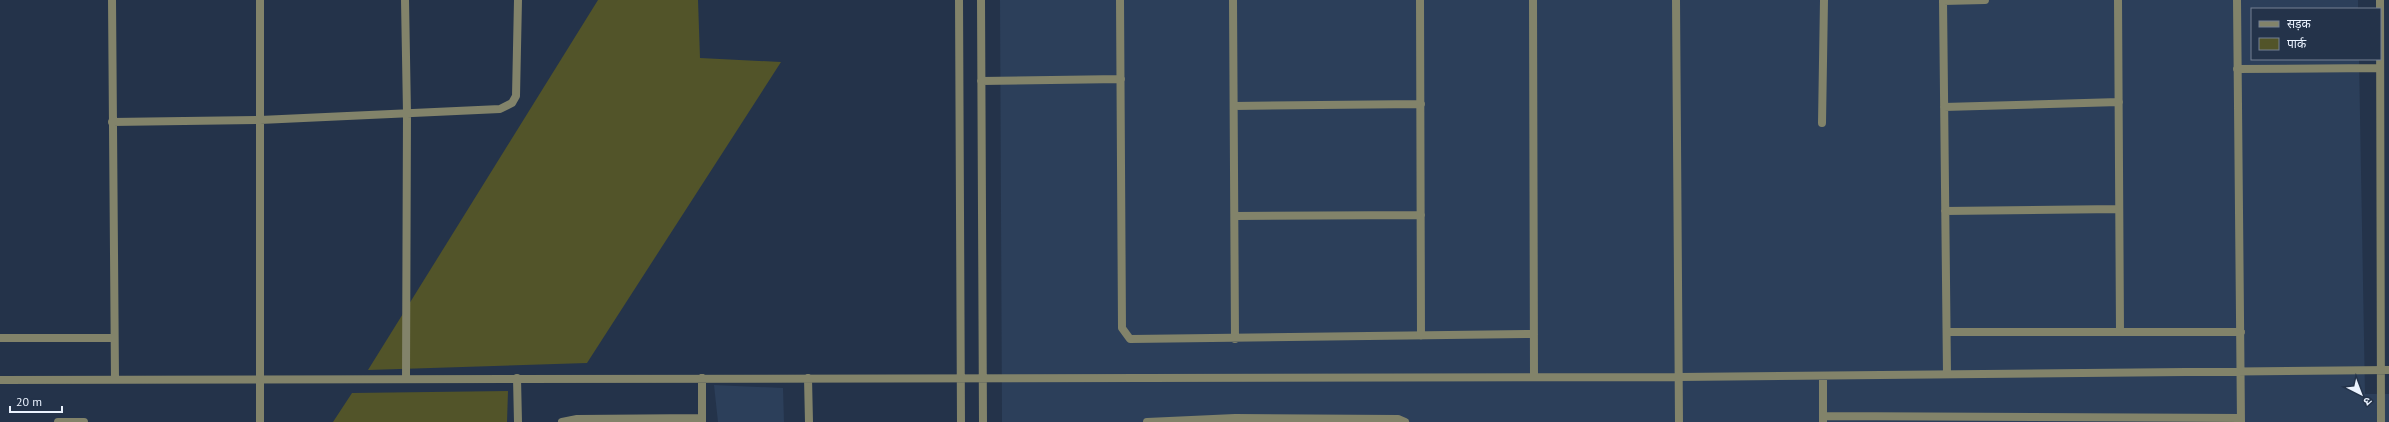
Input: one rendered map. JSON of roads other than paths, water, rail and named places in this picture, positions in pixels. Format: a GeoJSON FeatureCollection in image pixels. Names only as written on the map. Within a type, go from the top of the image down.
{"type":"FeatureCollection","features":[{"type":"Feature","properties":{"kind":"street"},"geometry":{"type":"LineString","coordinates":[[112,0],[115,379]]}},
{"type":"Feature","properties":{"kind":"street"},"geometry":{"type":"LineString","coordinates":[[260,0],[260,422]]}},
{"type":"Feature","properties":{"kind":"street"},"geometry":{"type":"LineString","coordinates":[[404,0],[407,113],[406,378]]}},
{"type":"Feature","properties":{"kind":"street"},"geometry":{"type":"LineString","coordinates":[[112,122],[260,120],[500,109],[512,103],[516,96],[518,0]]}},
{"type":"Feature","properties":{"kind":"street"},"geometry":{"type":"LineString","coordinates":[[959,0],[961,422]]}},
{"type":"Feature","properties":{"kind":"street"},"geometry":{"type":"LineString","coordinates":[[981,0],[983,422]]}},
{"type":"Feature","properties":{"kind":"street"},"geometry":{"type":"LineString","coordinates":[[1120,0],[1122,328],[1125,334],[1135,340],[1534,334]]}},
{"type":"Feature","properties":{"kind":"street"},"geometry":{"type":"LineString","coordinates":[[1234,0],[1236,338]]}},
{"type":"Feature","properties":{"kind":"street"},"geometry":{"type":"LineString","coordinates":[[1420,0],[1421,336]]}},
{"type":"Feature","properties":{"kind":"street"},"geometry":{"type":"LineString","coordinates":[[1533,0],[1534,377]]}},
{"type":"Feature","properties":{"kind":"street"},"geometry":{"type":"LineString","coordinates":[[1676,0],[1680,422]]}},
{"type":"Feature","properties":{"kind":"street"},"geometry":{"type":"LineString","coordinates":[[1822,123],[1824,0]]}},
{"type":"Feature","properties":{"kind":"street"},"geometry":{"type":"LineString","coordinates":[[1947,374],[1943,0],[1985,0]]}},
{"type":"Feature","properties":{"kind":"street"},"geometry":{"type":"LineString","coordinates":[[2118,0],[2120,332]]}},
{"type":"Feature","properties":{"kind":"street"},"geometry":{"type":"LineString","coordinates":[[1823,376],[1823,419],[2241,420],[2237,0]]}},
{"type":"Feature","properties":{"kind":"street"},"geometry":{"type":"LineString","coordinates":[[2380,60],[2385,370],[2381,422]]}},
{"type":"Feature","properties":{"kind":"street"},"geometry":{"type":"LineString","coordinates":[[2237,69],[2380,68]]}},
{"type":"Feature","properties":{"kind":"street"},"geometry":{"type":"LineString","coordinates":[[981,81],[1121,80]]}},
{"type":"Feature","properties":{"kind":"street"},"geometry":{"type":"LineString","coordinates":[[1944,107],[2119,102]]}},
{"type":"Feature","properties":{"kind":"street"},"geometry":{"type":"LineString","coordinates":[[1234,106],[1420,104]]}},
{"type":"Feature","properties":{"kind":"street"},"geometry":{"type":"LineString","coordinates":[[1946,211],[2119,209]]}},
{"type":"Feature","properties":{"kind":"street"},"geometry":{"type":"LineString","coordinates":[[1235,216],[1421,215]]}},
{"type":"Feature","properties":{"kind":"street"},"geometry":{"type":"LineString","coordinates":[[1947,332],[2241,332]]}},
{"type":"Feature","properties":{"kind":"street"},"geometry":{"type":"LineString","coordinates":[[0,338],[114,338]]}},
{"type":"Feature","properties":{"kind":"street"},"geometry":{"type":"LineString","coordinates":[[0,380],[406,378],[1679,377],[2385,370]]}},
{"type":"Feature","properties":{"kind":"street"},"geometry":{"type":"LineString","coordinates":[[517,378],[518,422]]}},
{"type":"Feature","properties":{"kind":"street"},"geometry":{"type":"LineString","coordinates":[[562,422],[577,419],[702,420],[702,378]]}},
{"type":"Feature","properties":{"kind":"street"},"geometry":{"type":"LineString","coordinates":[[808,378],[809,422]]}},
{"type":"Feature","properties":{"kind":"street"},"geometry":{"type":"LineString","coordinates":[[1148,422],[1235,420],[1398,420],[1404,422]]}},
{"type":"Feature","properties":{"kind":"street"},"geometry":{"type":"LineString","coordinates":[[58,422],[84,422]]}}]}
